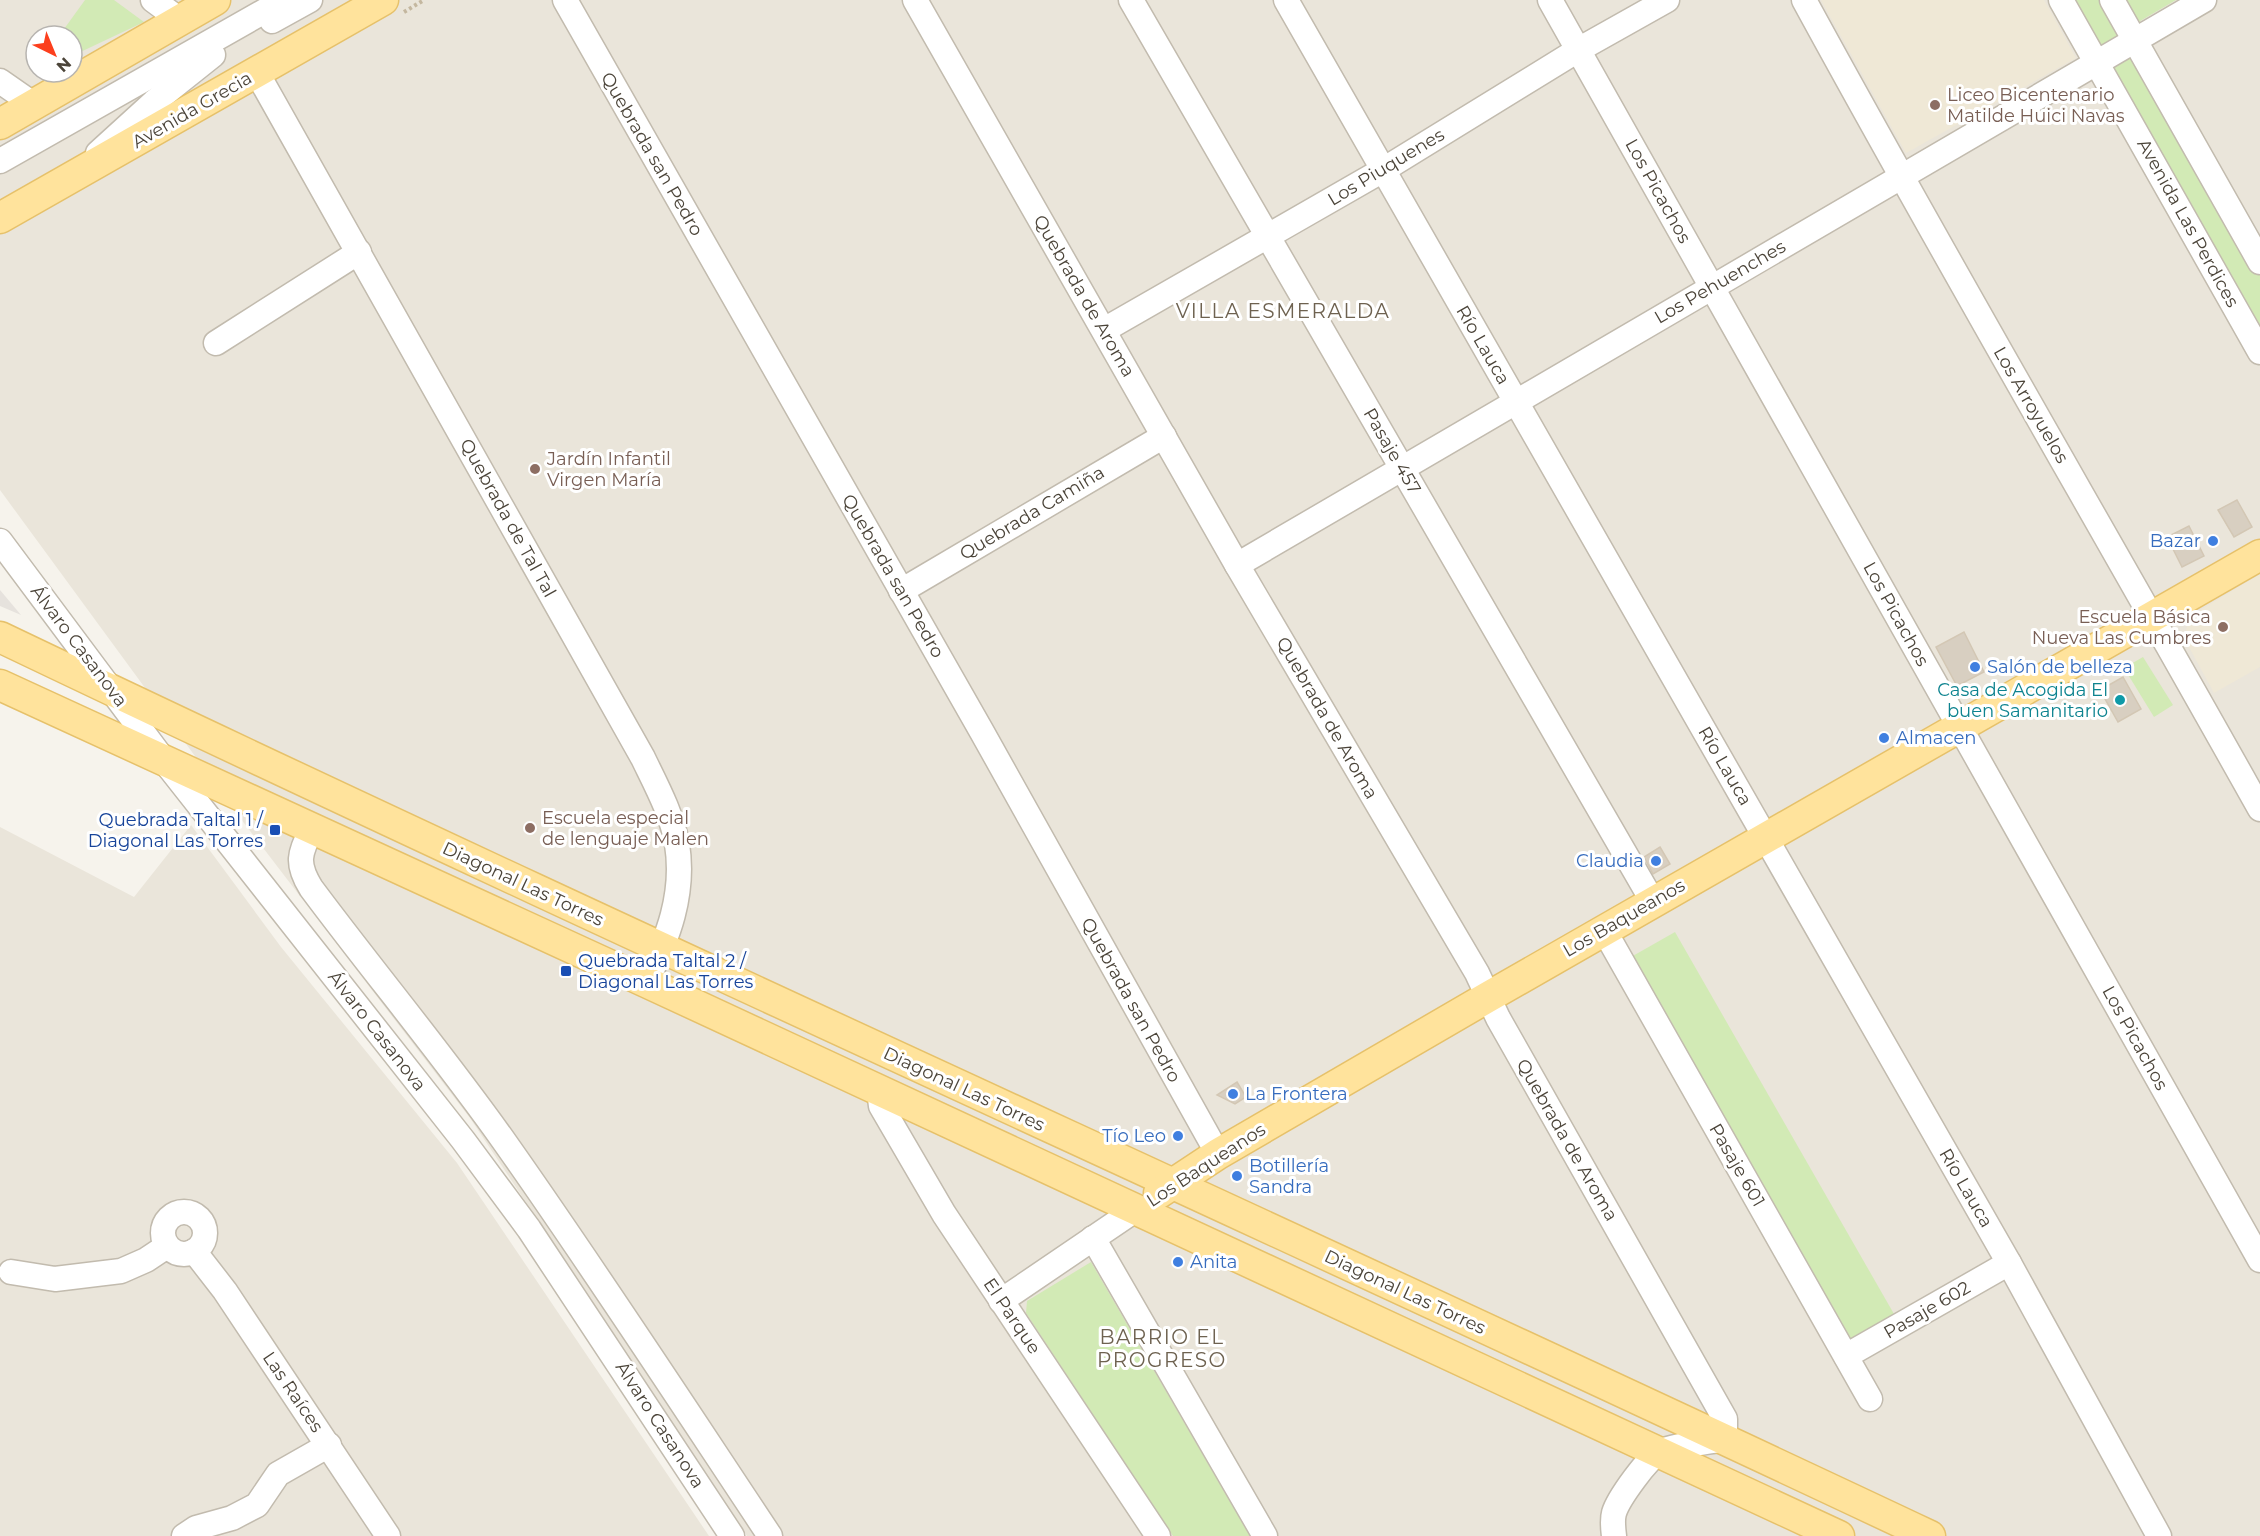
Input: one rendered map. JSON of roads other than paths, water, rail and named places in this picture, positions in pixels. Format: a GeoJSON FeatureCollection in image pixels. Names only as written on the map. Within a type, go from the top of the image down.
{"type":"FeatureCollection","features":[{"type":"Feature","properties":{"kind":"main road"},"geometry":{"type":"LineString","coordinates":[[0,124],[215,0]]}},
{"type":"Feature","properties":{"kind":"main road","name":"Avenida Grecia"},"geometry":{"type":"LineString","coordinates":[[0,218],[383,0]]}},
{"type":"Feature","properties":{"kind":"main road","name":"Los Baqueanos"},"geometry":{"type":"LineString","coordinates":[[1135,1210],[1218,1154],[1604,930],[2260,555]]}},
{"type":"Feature","properties":{"kind":"main road","name":"Diagonal Las Torres"},"geometry":{"type":"LineString","coordinates":[[2,636],[662,949],[1725,1439],[1930,1536]]}},
{"type":"Feature","properties":{"kind":"main road","name":"Diagonal Las Torres"},"geometry":{"type":"LineString","coordinates":[[0,685],[1839,1536]]}},
{"type":"Feature","properties":{"kind":"street"},"geometry":{"type":"LineString","coordinates":[[153,0],[180,20]]}},
{"type":"Feature","properties":{"kind":"street"},"geometry":{"type":"LineString","coordinates":[[0,161],[284,0]]}},
{"type":"Feature","properties":{"kind":"street"},"geometry":{"type":"LineString","coordinates":[[76,176],[146,110],[206,60],[310,0]]}},
{"type":"Feature","properties":{"kind":"street","name":"Quebrada san Pedro"},"geometry":{"type":"LineString","coordinates":[[565,0],[1218,1154]]}},
{"type":"Feature","properties":{"kind":"street","name":"Quebrada de Aroma"},"geometry":{"type":"LineString","coordinates":[[915,0],[1237,565],[1477,973],[1503,1028],[1722,1412],[1726,1427],[1725,1439]]}},
{"type":"Feature","properties":{"kind":"street","name":"Pasaje 457"},"geometry":{"type":"LineString","coordinates":[[1131,0],[1653,902]]}},
{"type":"Feature","properties":{"kind":"street","name":"Río Lauca"},"geometry":{"type":"LineString","coordinates":[[1286,0],[2009,1263],[2158,1536]]}},
{"type":"Feature","properties":{"kind":"street","name":"Los Picachos"},"geometry":{"type":"LineString","coordinates":[[1550,0],[2260,1260]]}},
{"type":"Feature","properties":{"kind":"street","name":"Los Piuquenes"},"geometry":{"type":"LineString","coordinates":[[1104,330],[1383,170],[1578,50],[1667,0]]}},
{"type":"Feature","properties":{"kind":"street","name":"Los Arroyuelos"},"geometry":{"type":"LineString","coordinates":[[1804,0],[1900,176],[2260,809]]}},
{"type":"Feature","properties":{"kind":"street","name":"Avenida Las Perdices"},"geometry":{"type":"LineString","coordinates":[[2061,0],[2260,352]]}},
{"type":"Feature","properties":{"kind":"street"},"geometry":{"type":"LineString","coordinates":[[2112,0],[2260,262]]}},
{"type":"Feature","properties":{"kind":"street","name":"Los Pehuenches"},"geometry":{"type":"LineString","coordinates":[[1237,565],[2204,0]]}},
{"type":"Feature","properties":{"kind":"street","name":"Quebrada de Tal Tal"},"geometry":{"type":"LineString","coordinates":[[258,73],[643,758],[663,801],[677,843],[680,878],[675,910],[662,949],[646,982]]}},
{"type":"Feature","properties":{"kind":"street"},"geometry":{"type":"LineString","coordinates":[[0,81],[33,104]]}},
{"type":"Feature","properties":{"kind":"street"},"geometry":{"type":"LineString","coordinates":[[216,343],[358,252]]}},
{"type":"Feature","properties":{"kind":"street","name":"Quebrada Camiña"},"geometry":{"type":"LineString","coordinates":[[901,591],[1164,436]]}},
{"type":"Feature","properties":{"kind":"street","name":"Álvaro Casanova"},"geometry":{"type":"LineString","coordinates":[[0,541],[165,762],[360,1008],[529,1229],[732,1536]]}},
{"type":"Feature","properties":{"kind":"street","name":"Álvaro Casanova"},"geometry":{"type":"LineString","coordinates":[[312,829],[300,857],[302,873],[506,1143],[770,1536]]}},
{"type":"Feature","properties":{"kind":"street","name":"Pasaje 601"},"geometry":{"type":"LineString","coordinates":[[1604,930],[1870,1399]]}},
{"type":"Feature","properties":{"kind":"street"},"geometry":{"type":"LineString","coordinates":[[360,1008],[389,987]]}},
{"type":"Feature","properties":{"kind":"street","name":"El Parque"},"geometry":{"type":"LineString","coordinates":[[879,1090],[881,1106],[944,1214],[1158,1536]]}},
{"type":"Feature","properties":{"kind":"street","name":"Los Baqueanos"},"geometry":{"type":"LineString","coordinates":[[1001,1301],[1135,1210]]}},
{"type":"Feature","properties":{"kind":"street"},"geometry":{"type":"LineString","coordinates":[[184,1211],[198,1217],[205,1231],[200,1246],[194,1251],[180,1254],[167,1246],[162,1231],[169,1217],[184,1211]]}},
{"type":"Feature","properties":{"kind":"street"},"geometry":{"type":"LineString","coordinates":[[1093,1238],[1265,1536]]}},
{"type":"Feature","properties":{"kind":"street"},"geometry":{"type":"LineString","coordinates":[[11,1272],[55,1279],[121,1272],[146,1260],[167,1246]]}},
{"type":"Feature","properties":{"kind":"street","name":"Las Raíces"},"geometry":{"type":"LineString","coordinates":[[194,1251],[225,1291],[388,1536]]}},
{"type":"Feature","properties":{"kind":"street","name":"Pasaje 602"},"geometry":{"type":"LineString","coordinates":[[1846,1356],[2009,1263]]}},
{"type":"Feature","properties":{"kind":"street"},"geometry":{"type":"LineString","coordinates":[[1614,1536],[1614,1514],[1618,1503],[1625,1491],[1659,1452],[1725,1439]]}},
{"type":"Feature","properties":{"kind":"street"},"geometry":{"type":"LineString","coordinates":[[184,1536],[196,1528],[232,1518],[257,1505],[278,1474],[329,1445]]}},
{"type":"Feature","properties":{"kind":"place","name":"Liceo Bicentenario Matilde Huici Navas"},"geometry":{"type":"Point","coordinates":[1935,105]}},
{"type":"Feature","properties":{"kind":"place","name":"Jardín Infantil Virgen María"},"geometry":{"type":"Point","coordinates":[535,469]}},
{"type":"Feature","properties":{"kind":"place","name":"Bazar"},"geometry":{"type":"Point","coordinates":[2213,541]}},
{"type":"Feature","properties":{"kind":"place","name":"Escuela Básica Nueva Las Cumbres"},"geometry":{"type":"Point","coordinates":[2223,627]}},
{"type":"Feature","properties":{"kind":"place","name":"Salón de belleza"},"geometry":{"type":"Point","coordinates":[1975,667]}},
{"type":"Feature","properties":{"kind":"place","name":"Casa de Acogida El buen Samanitario"},"geometry":{"type":"Point","coordinates":[2120,700]}},
{"type":"Feature","properties":{"kind":"place","name":"Almacen"},"geometry":{"type":"Point","coordinates":[1884,738]}},
{"type":"Feature","properties":{"kind":"place","name":"Escuela especial de lenguaje Malen"},"geometry":{"type":"Point","coordinates":[530,828]}},
{"type":"Feature","properties":{"kind":"place","name":"Quebrada Taltal 1 / Diagonal Las Torres"},"geometry":{"type":"Point","coordinates":[275,830]}},
{"type":"Feature","properties":{"kind":"place","name":"Claudia"},"geometry":{"type":"Point","coordinates":[1656,861]}},
{"type":"Feature","properties":{"kind":"place","name":"Quebrada Taltal 2 / Diagonal Las Torres"},"geometry":{"type":"Point","coordinates":[566,971]}},
{"type":"Feature","properties":{"kind":"place","name":"La Frontera"},"geometry":{"type":"Point","coordinates":[1233,1094]}},
{"type":"Feature","properties":{"kind":"place","name":"Tío Leo"},"geometry":{"type":"Point","coordinates":[1178,1136]}},
{"type":"Feature","properties":{"kind":"place","name":"Botillería Sandra"},"geometry":{"type":"Point","coordinates":[1237,1176]}},
{"type":"Feature","properties":{"kind":"place","name":"Anita"},"geometry":{"type":"Point","coordinates":[1178,1262]}},
{"type":"Feature","properties":{"kind":"district","name":"VILLA ESMERALDA"},"geometry":{"type":"Point","coordinates":[1283,311]}},
{"type":"Feature","properties":{"kind":"district","name":"BARRIO EL PROGRESO"},"geometry":{"type":"Point","coordinates":[1162,1348]}}]}
